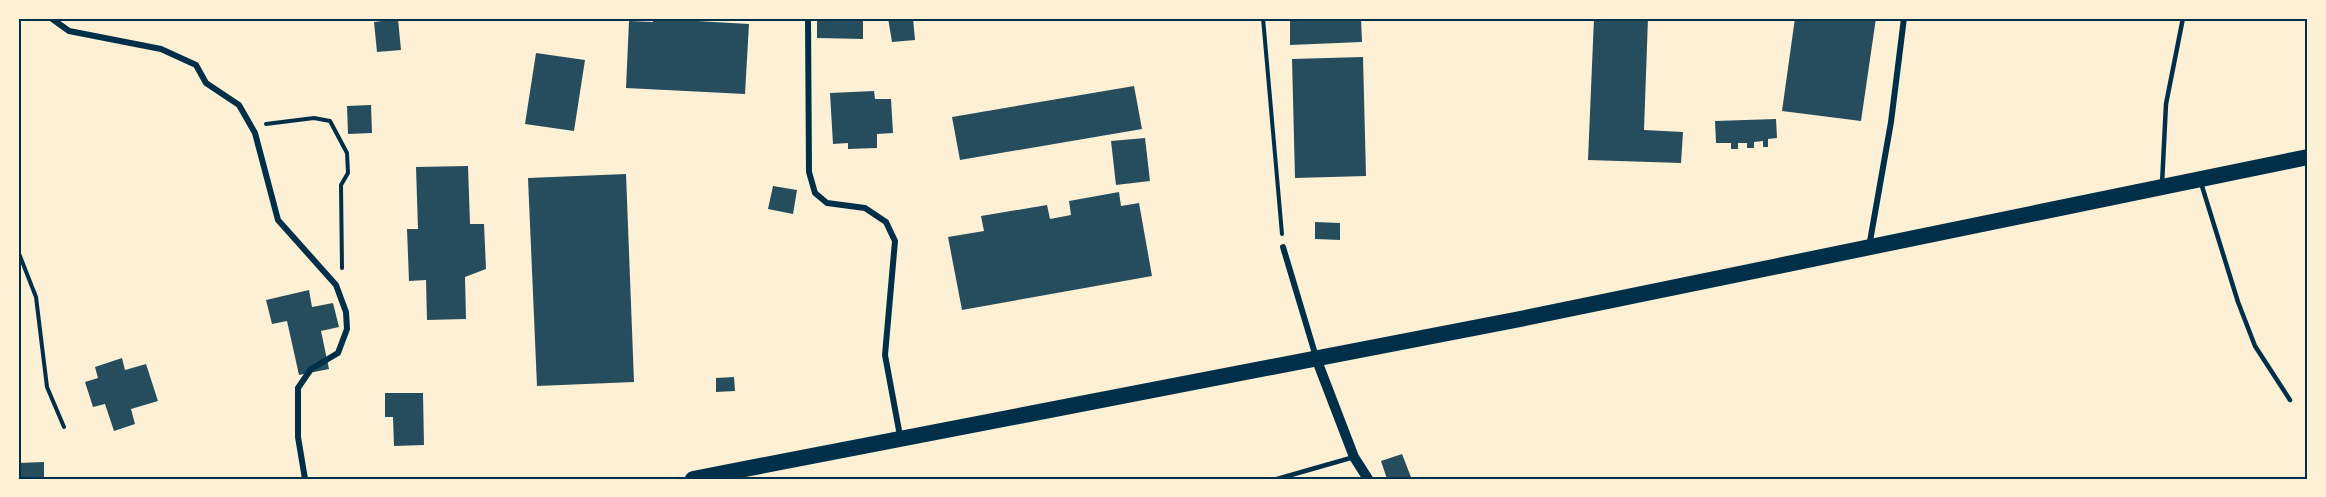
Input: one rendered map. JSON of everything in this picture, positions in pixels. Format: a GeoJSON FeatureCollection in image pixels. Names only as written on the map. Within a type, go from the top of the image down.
{"type":"FeatureCollection","features":[{"type":"Feature","properties":{"kind":"highway"},"geometry":{"type":"LineString","coordinates":[[693,479],[1316,358],[2308,157]]}},
{"type":"Feature","properties":{"kind":"street"},"geometry":{"type":"LineString","coordinates":[[51,18],[69,31],[160,49],[196,65],[206,83],[239,105],[250,126],[278,220],[336,285],[346,312],[347,329],[338,354],[310,369],[298,388],[298,436],[305,479]]}},
{"type":"Feature","properties":{"kind":"street"},"geometry":{"type":"LineString","coordinates":[[808,18],[809,172],[814,193],[828,203],[865,208],[886,222],[895,241],[885,355],[900,437]]}},
{"type":"Feature","properties":{"kind":"street"},"geometry":{"type":"LineString","coordinates":[[1869,247],[1891,122],[1904,18]]}},
{"type":"Feature","properties":{"kind":"street"},"geometry":{"type":"LineString","coordinates":[[1283,247],[1316,358],[1354,457],[1368,479]]}},
{"type":"Feature","properties":{"kind":"lane"},"geometry":{"type":"LineString","coordinates":[[2161,187],[2166,104],[2183,18]]}},
{"type":"Feature","properties":{"kind":"lane"},"geometry":{"type":"LineString","coordinates":[[2200,180],[2238,302],[2255,346],[2290,400]]}},
{"type":"Feature","properties":{"kind":"lane"},"geometry":{"type":"LineString","coordinates":[[1277,479],[1354,457]]}},
{"type":"Feature","properties":{"kind":"path"},"geometry":{"type":"LineString","coordinates":[[1263,18],[1283,247]]}},
{"type":"Feature","properties":{"kind":"path"},"geometry":{"type":"LineString","coordinates":[[250,126],[314,118],[330,121],[347,153],[348,173],[341,185],[342,273],[336,285]]}},
{"type":"Feature","properties":{"kind":"path"},"geometry":{"type":"LineString","coordinates":[[18,251],[36,297],[47,387],[64,427]]}},
{"type":"Feature","properties":{"kind":"building"},"geometry":{"type":"Polygon","coordinates":[[[653,18],[698,18],[697,21],[749,24],[745,94],[626,88],[629,21],[653,22],[653,18]]]}},
{"type":"Feature","properties":{"kind":"building"},"geometry":{"type":"Polygon","coordinates":[[[817,18],[863,18],[863,39],[817,38],[817,18]]]}},
{"type":"Feature","properties":{"kind":"building"},"geometry":{"type":"Polygon","coordinates":[[[888,18],[913,18],[915,40],[892,42],[888,18]]]}},
{"type":"Feature","properties":{"kind":"building"},"geometry":{"type":"Polygon","coordinates":[[[1290,18],[1361,18],[1362,42],[1290,45],[1290,18]]]}},
{"type":"Feature","properties":{"kind":"building"},"geometry":{"type":"Polygon","coordinates":[[[1594,18],[1648,18],[1644,130],[1683,132],[1681,163],[1588,160],[1594,18]]]}},
{"type":"Feature","properties":{"kind":"building"},"geometry":{"type":"Polygon","coordinates":[[[1795,18],[1876,18],[1861,121],[1782,111],[1795,18]]]}},
{"type":"Feature","properties":{"kind":"building"},"geometry":{"type":"Polygon","coordinates":[[[398,19],[401,50],[377,52],[374,22],[398,19]]]}},
{"type":"Feature","properties":{"kind":"building"},"geometry":{"type":"Polygon","coordinates":[[[536,53],[585,60],[574,131],[525,124],[536,53]]]}},
{"type":"Feature","properties":{"kind":"building"},"geometry":{"type":"Polygon","coordinates":[[[1363,57],[1366,176],[1295,178],[1292,59],[1363,57]]]}},
{"type":"Feature","properties":{"kind":"building"},"geometry":{"type":"Polygon","coordinates":[[[1134,86],[1142,129],[960,160],[952,117],[1134,86]]]}},
{"type":"Feature","properties":{"kind":"building"},"geometry":{"type":"Polygon","coordinates":[[[874,91],[875,99],[891,99],[893,133],[877,134],[877,148],[848,149],[848,143],[833,144],[830,93],[874,91]]]}},
{"type":"Feature","properties":{"kind":"building"},"geometry":{"type":"Polygon","coordinates":[[[371,105],[372,133],[348,134],[347,106],[371,105]]]}},
{"type":"Feature","properties":{"kind":"building"},"geometry":{"type":"Polygon","coordinates":[[[1776,119],[1777,138],[1768,139],[1768,147],[1763,147],[1763,141],[1754,142],[1754,148],[1747,148],[1747,143],[1738,143],[1738,149],[1731,149],[1731,143],[1716,143],[1715,121],[1776,119]]]}},
{"type":"Feature","properties":{"kind":"building"},"geometry":{"type":"Polygon","coordinates":[[[1145,138],[1150,181],[1116,185],[1111,141],[1145,138]]]}},
{"type":"Feature","properties":{"kind":"building"},"geometry":{"type":"Polygon","coordinates":[[[468,166],[470,224],[484,224],[486,269],[465,277],[466,319],[427,320],[426,280],[409,281],[407,229],[418,229],[416,167],[468,166]]]}},
{"type":"Feature","properties":{"kind":"building"},"geometry":{"type":"Polygon","coordinates":[[[626,174],[634,382],[537,386],[528,178],[626,174]]]}},
{"type":"Feature","properties":{"kind":"building"},"geometry":{"type":"Polygon","coordinates":[[[773,186],[797,190],[793,214],[768,209],[773,186]]]}},
{"type":"Feature","properties":{"kind":"building"},"geometry":{"type":"Polygon","coordinates":[[[1119,192],[1121,206],[1139,203],[1152,276],[962,310],[948,237],[984,231],[981,216],[1047,205],[1050,219],[1071,215],[1069,201],[1119,192]]]}},
{"type":"Feature","properties":{"kind":"building"},"geometry":{"type":"Polygon","coordinates":[[[1315,222],[1340,223],[1340,240],[1315,239],[1315,222]]]}},
{"type":"Feature","properties":{"kind":"building"},"geometry":{"type":"Polygon","coordinates":[[[309,290],[312,307],[333,303],[339,327],[321,331],[329,369],[299,375],[287,321],[272,324],[266,300],[309,290]]]}},
{"type":"Feature","properties":{"kind":"building"},"geometry":{"type":"Polygon","coordinates":[[[122,358],[125,370],[146,364],[158,401],[131,409],[135,424],[114,431],[105,404],[93,407],[85,382],[98,378],[95,367],[122,358]]]}},
{"type":"Feature","properties":{"kind":"building"},"geometry":{"type":"Polygon","coordinates":[[[734,377],[735,391],[716,392],[716,378],[734,377]]]}},
{"type":"Feature","properties":{"kind":"building"},"geometry":{"type":"Polygon","coordinates":[[[385,393],[423,393],[424,445],[394,446],[393,417],[385,417],[385,393]]]}},
{"type":"Feature","properties":{"kind":"building"},"geometry":{"type":"Polygon","coordinates":[[[1402,454],[1411,477],[1387,479],[1381,461],[1402,454]]]}},
{"type":"Feature","properties":{"kind":"building"},"geometry":{"type":"Polygon","coordinates":[[[44,462],[44,479],[18,479],[18,463],[44,462]]]}}]}
